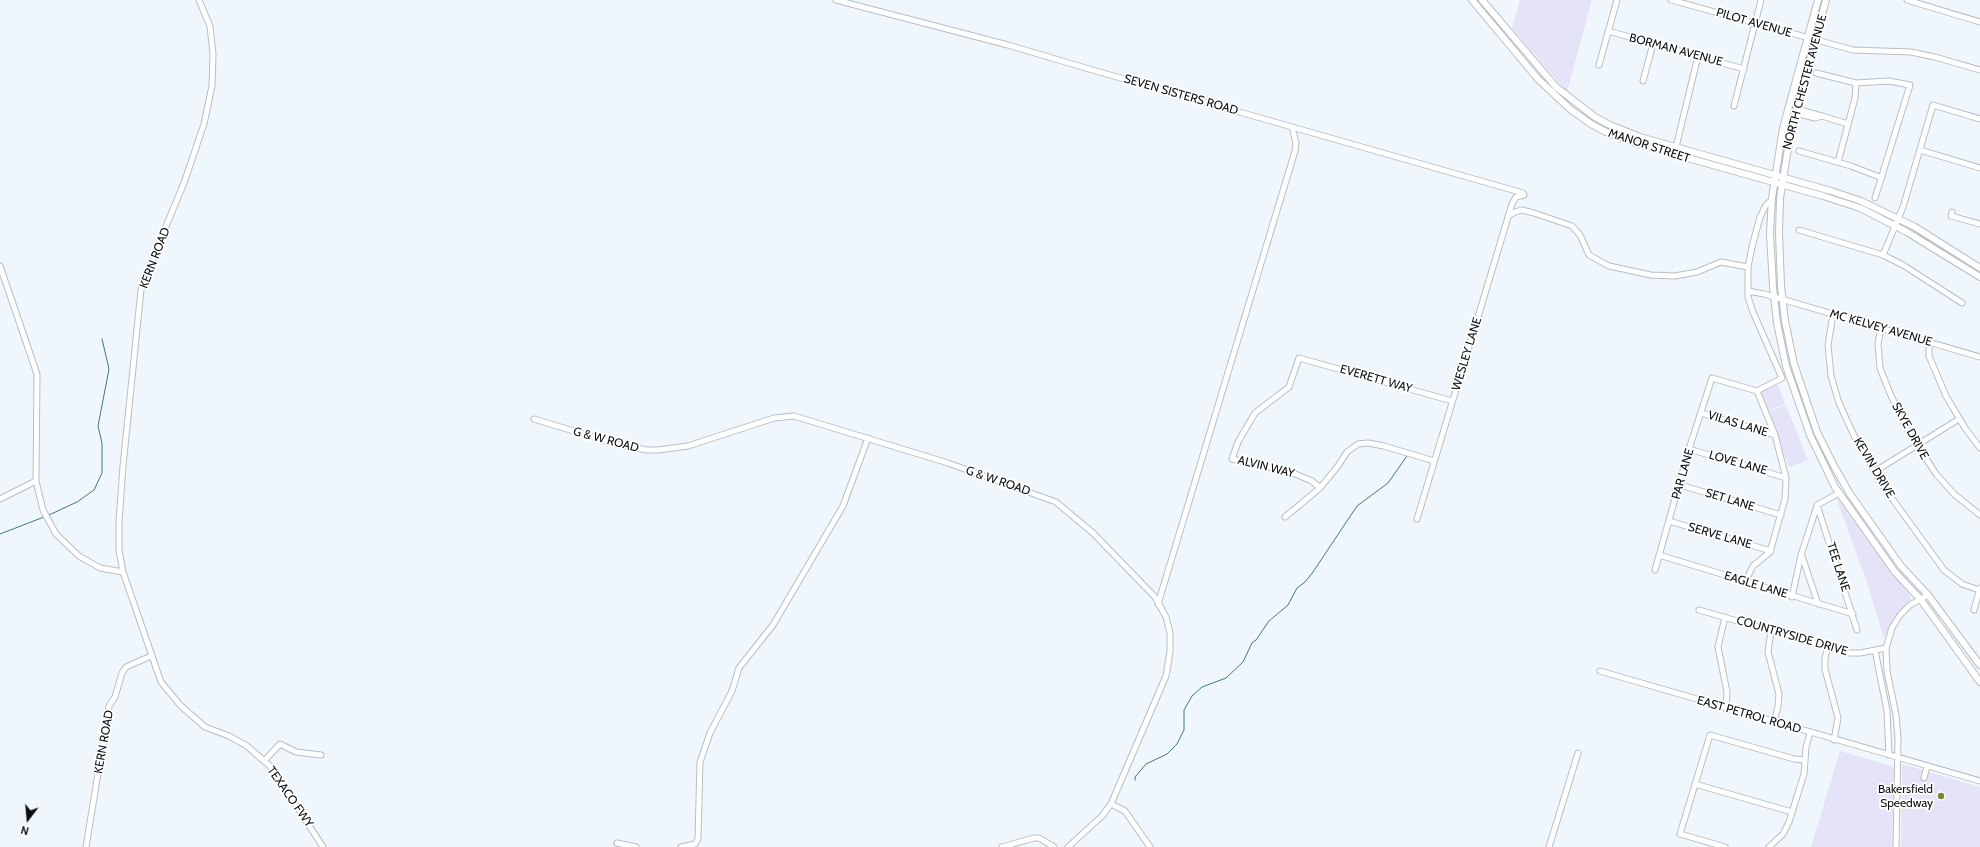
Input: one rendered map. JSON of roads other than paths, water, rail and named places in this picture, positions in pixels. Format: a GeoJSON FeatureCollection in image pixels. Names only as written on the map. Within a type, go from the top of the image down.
{"type":"FeatureCollection","features":[{"type":"Feature","properties":{"kind":"main road","name":"MANOR STREET"},"geometry":{"type":"LineString","coordinates":[[1472,0],[1538,79],[1570,109],[1591,124],[1606,132],[1638,144],[1842,202],[1895,224],[1980,277]]}},
{"type":"Feature","properties":{"kind":"main road","name":"MANOR STREET"},"geometry":{"type":"LineString","coordinates":[[1482,0],[1556,87],[1575,103],[1610,125],[1676,147],[1841,194],[1898,218],[1980,268]]}},
{"type":"Feature","properties":{"kind":"main road","name":"NORTH CHESTER AVENUE"},"geometry":{"type":"LineString","coordinates":[[1818,0],[1783,128],[1776,163],[1776,175],[1772,200],[1771,260],[1780,340],[1791,384],[1804,421],[1824,466],[1839,493],[1895,572],[1921,600],[1980,682]]}},
{"type":"Feature","properties":{"kind":"main road","name":"NORTH CHESTER AVENUE"},"geometry":{"type":"LineString","coordinates":[[1826,0],[1795,111],[1787,147],[1779,233],[1782,300],[1788,339],[1801,389],[1817,432],[1838,473],[1862,512],[1901,566],[1928,596],[1980,665]]}},
{"type":"Feature","properties":{"kind":"main road"},"geometry":{"type":"LineString","coordinates":[[1824,466],[1829,467],[1838,473]]}},
{"type":"Feature","properties":{"kind":"street","name":"KERN ROAD"},"geometry":{"type":"LineString","coordinates":[[86,847],[109,706],[115,697],[120,676],[126,667],[151,656],[123,572],[119,550],[119,522],[141,290],[146,274],[184,183],[204,124],[212,86],[213,54],[210,26],[199,0]]}},
{"type":"Feature","properties":{"kind":"street","name":"SEVEN SISTERS ROAD"},"geometry":{"type":"LineString","coordinates":[[836,0],[1008,44],[1523,193],[1524,195]]}},
{"type":"Feature","properties":{"kind":"street"},"geometry":{"type":"LineString","coordinates":[[1599,64],[1616,0]]}},
{"type":"Feature","properties":{"kind":"street","name":"PILOT AVENUE"},"geometry":{"type":"LineString","coordinates":[[1671,0],[1807,38],[1861,51],[1899,51],[1923,54],[1980,70]]}},
{"type":"Feature","properties":{"kind":"street"},"geometry":{"type":"LineString","coordinates":[[1734,106],[1761,0]]}},
{"type":"Feature","properties":{"kind":"street"},"geometry":{"type":"LineString","coordinates":[[1907,0],[1920,2],[1980,22]]}},
{"type":"Feature","properties":{"kind":"street","name":"BORMAN AVENUE"},"geometry":{"type":"LineString","coordinates":[[1608,31],[1744,69]]}},
{"type":"Feature","properties":{"kind":"street"},"geometry":{"type":"LineString","coordinates":[[1643,81],[1653,44]]}},
{"type":"Feature","properties":{"kind":"street"},"geometry":{"type":"LineString","coordinates":[[1676,147],[1698,56]]}},
{"type":"Feature","properties":{"kind":"street"},"geometry":{"type":"LineString","coordinates":[[1816,73],[1856,83],[1889,81],[1910,85],[1875,198]]}},
{"type":"Feature","properties":{"kind":"street"},"geometry":{"type":"LineString","coordinates":[[1838,162],[1855,98],[1856,83]]}},
{"type":"Feature","properties":{"kind":"street"},"geometry":{"type":"LineString","coordinates":[[1883,255],[1903,207],[1933,105],[1980,119]]}},
{"type":"Feature","properties":{"kind":"street"},"geometry":{"type":"LineString","coordinates":[[1795,111],[1815,118],[1822,116],[1848,124]]}},
{"type":"Feature","properties":{"kind":"street"},"geometry":{"type":"LineString","coordinates":[[1158,604],[1295,151],[1296,143],[1292,127]]}},
{"type":"Feature","properties":{"kind":"street"},"geometry":{"type":"LineString","coordinates":[[1920,150],[1980,168]]}},
{"type":"Feature","properties":{"kind":"street"},"geometry":{"type":"LineString","coordinates":[[1799,151],[1838,162],[1882,178]]}},
{"type":"Feature","properties":{"kind":"street","name":"WESLEY LANE"},"geometry":{"type":"LineString","coordinates":[[1417,519],[1508,216],[1516,197],[1524,195]]}},
{"type":"Feature","properties":{"kind":"street"},"geometry":{"type":"LineString","coordinates":[[1745,582],[1753,566],[1767,556],[1771,550],[1785,499],[1786,478],[1774,435],[1757,391],[1782,378],[1752,312],[1748,291],[1748,268],[1760,217],[1766,205],[1772,200]]}},
{"type":"Feature","properties":{"kind":"street"},"geometry":{"type":"LineString","coordinates":[[1508,216],[1522,210],[1572,226],[1580,236],[1589,254],[1609,266],[1651,275],[1675,276],[1697,272],[1721,262],[1748,268]]}},
{"type":"Feature","properties":{"kind":"street"},"geometry":{"type":"LineString","coordinates":[[1952,212],[1951,216],[1980,224]]}},
{"type":"Feature","properties":{"kind":"street"},"geometry":{"type":"LineString","coordinates":[[1799,230],[1883,255],[1903,265],[1962,302]]}},
{"type":"Feature","properties":{"kind":"street"},"geometry":{"type":"LineString","coordinates":[[0,266],[37,374],[36,481],[43,510],[56,534],[66,546],[84,560],[100,568],[123,572]]}},
{"type":"Feature","properties":{"kind":"street","name":"MC KELVEY AVENUE"},"geometry":{"type":"LineString","coordinates":[[1748,291],[1774,297],[1980,357]]}},
{"type":"Feature","properties":{"kind":"street","name":"KEVIN DRIVE"},"geometry":{"type":"LineString","coordinates":[[1833,314],[1828,345],[1831,376],[1848,423],[1874,472],[1944,570],[1962,584],[1980,589]]}},
{"type":"Feature","properties":{"kind":"street","name":"SKYE DRIVE"},"geometry":{"type":"LineString","coordinates":[[1881,328],[1878,352],[1882,374],[1896,408],[1916,446],[1946,486],[1980,515]]}},
{"type":"Feature","properties":{"kind":"street"},"geometry":{"type":"LineString","coordinates":[[1929,342],[1928,351],[1933,367],[1959,419],[1980,448]]}},
{"type":"Feature","properties":{"kind":"street","name":"EVERETT WAY"},"geometry":{"type":"LineString","coordinates":[[1232,458],[1238,442],[1255,413],[1289,387],[1299,358],[1452,402]]}},
{"type":"Feature","properties":{"kind":"street","name":"PAR LANE"},"geometry":{"type":"LineString","coordinates":[[1655,570],[1689,449],[1712,378],[1757,391]]}},
{"type":"Feature","properties":{"kind":"street","name":"VILAS LANE"},"geometry":{"type":"LineString","coordinates":[[1701,413],[1774,435]]}},
{"type":"Feature","properties":{"kind":"street","name":"G & W ROAD"},"geometry":{"type":"LineString","coordinates":[[534,419],[620,445],[647,450],[670,449],[688,446],[774,418],[794,416],[948,463],[1056,502],[1093,533],[1154,597],[1166,617],[1170,633],[1170,652],[1166,676],[1111,804],[1102,816],[1068,847]]}},
{"type":"Feature","properties":{"kind":"street"},"geometry":{"type":"LineString","coordinates":[[1874,472],[1959,419]]}},
{"type":"Feature","properties":{"kind":"street"},"geometry":{"type":"LineString","coordinates":[[681,847],[695,844],[698,839],[700,762],[710,733],[732,691],[739,668],[773,625],[843,506],[868,438]]}},
{"type":"Feature","properties":{"kind":"street"},"geometry":{"type":"LineString","coordinates":[[1285,518],[1320,488],[1338,466],[1347,452],[1358,444],[1368,443],[1384,446],[1434,461]]}},
{"type":"Feature","properties":{"kind":"street","name":"LOVE LANE"},"geometry":{"type":"LineString","coordinates":[[1689,449],[1786,478]]}},
{"type":"Feature","properties":{"kind":"street","name":"ALVIN WAY"},"geometry":{"type":"LineString","coordinates":[[1232,458],[1288,471],[1312,481],[1320,488]]}},
{"type":"Feature","properties":{"kind":"street"},"geometry":{"type":"LineString","coordinates":[[0,499],[36,481]]}},
{"type":"Feature","properties":{"kind":"street","name":"SET LANE"},"geometry":{"type":"LineString","coordinates":[[1680,485],[1781,515]]}},
{"type":"Feature","properties":{"kind":"street"},"geometry":{"type":"LineString","coordinates":[[1792,596],[1802,555],[1817,505],[1839,493]]}},
{"type":"Feature","properties":{"kind":"street","name":"TEE LANE"},"geometry":{"type":"LineString","coordinates":[[1817,505],[1857,630]]}},
{"type":"Feature","properties":{"kind":"street","name":"SERVE LANE"},"geometry":{"type":"LineString","coordinates":[[1669,521],[1771,550]]}},
{"type":"Feature","properties":{"kind":"street","name":"EAGLE LANE"},"geometry":{"type":"LineString","coordinates":[[1659,555],[1853,614]]}},
{"type":"Feature","properties":{"kind":"street"},"geometry":{"type":"LineString","coordinates":[[1802,555],[1818,604]]}},
{"type":"Feature","properties":{"kind":"street"},"geometry":{"type":"LineString","coordinates":[[1974,610],[1980,589]]}},
{"type":"Feature","properties":{"kind":"street"},"geometry":{"type":"LineString","coordinates":[[1896,847],[1898,726],[1887,671],[1886,648],[1892,628],[1900,616],[1910,605],[1928,596]]}},
{"type":"Feature","properties":{"kind":"street","name":"COUNTRYSIDE DRIVE"},"geometry":{"type":"LineString","coordinates":[[1699,610],[1854,654],[1886,648]]}},
{"type":"Feature","properties":{"kind":"street"},"geometry":{"type":"LineString","coordinates":[[1726,618],[1718,648],[1728,692],[1726,709]]}},
{"type":"Feature","properties":{"kind":"street"},"geometry":{"type":"LineString","coordinates":[[1771,630],[1768,652],[1779,694],[1774,722]]}},
{"type":"Feature","properties":{"kind":"street"},"geometry":{"type":"LineString","coordinates":[[1828,647],[1825,658],[1825,669],[1838,718],[1834,740]]}},
{"type":"Feature","properties":{"kind":"street"},"geometry":{"type":"LineString","coordinates":[[1875,650],[1887,710],[1889,755]]}},
{"type":"Feature","properties":{"kind":"street","name":"TEXACO FWY"},"geometry":{"type":"LineString","coordinates":[[151,656],[161,682],[181,706],[205,728],[229,736],[248,746],[271,767],[323,847]]}},
{"type":"Feature","properties":{"kind":"street","name":"EAST PETROL ROAD"},"geometry":{"type":"LineString","coordinates":[[1600,671],[1726,709],[1980,781]]}},
{"type":"Feature","properties":{"kind":"street"},"geometry":{"type":"LineString","coordinates":[[1769,847],[1783,834],[1792,812],[1804,774],[1810,733]]}},
{"type":"Feature","properties":{"kind":"street"},"geometry":{"type":"LineString","coordinates":[[1725,847],[1680,834],[1710,735],[1794,759],[1805,760]]}},
{"type":"Feature","properties":{"kind":"street"},"geometry":{"type":"LineString","coordinates":[[264,761],[280,744],[296,752],[321,755]]}},
{"type":"Feature","properties":{"kind":"street"},"geometry":{"type":"LineString","coordinates":[[1549,847],[1578,753]]}},
{"type":"Feature","properties":{"kind":"street"},"geometry":{"type":"LineString","coordinates":[[1924,778],[1927,766]]}},
{"type":"Feature","properties":{"kind":"street"},"geometry":{"type":"LineString","coordinates":[[1695,784],[1792,812]]}},
{"type":"Feature","properties":{"kind":"street"},"geometry":{"type":"LineString","coordinates":[[1111,804],[1125,811],[1150,847]]}},
{"type":"Feature","properties":{"kind":"street"},"geometry":{"type":"LineString","coordinates":[[1002,847],[1034,838],[1039,838],[1054,847]]}},
{"type":"Feature","properties":{"kind":"street"},"geometry":{"type":"LineString","coordinates":[[617,843],[636,847]]}},
{"type":"Feature","properties":{"kind":"waterway"},"geometry":{"type":"LineString","coordinates":[[49,515],[77,502],[94,490],[102,473],[102,443],[98,426],[109,369],[102,339]]}},
{"type":"Feature","properties":{"kind":"waterway"},"geometry":{"type":"LineString","coordinates":[[1135,780],[1135,777],[1146,764],[1167,754],[1177,744],[1184,730],[1184,710],[1192,696],[1202,687],[1226,678],[1243,662],[1252,643],[1256,640],[1269,621],[1288,605],[1297,588],[1305,582],[1313,572],[1357,506],[1388,483],[1407,456]]}},
{"type":"Feature","properties":{"kind":"waterway"},"geometry":{"type":"LineString","coordinates":[[0,534],[44,517]]}},
{"type":"Feature","properties":{"kind":"place","name":"Bakersfield Speedway"},"geometry":{"type":"Point","coordinates":[1941,796]}}]}
